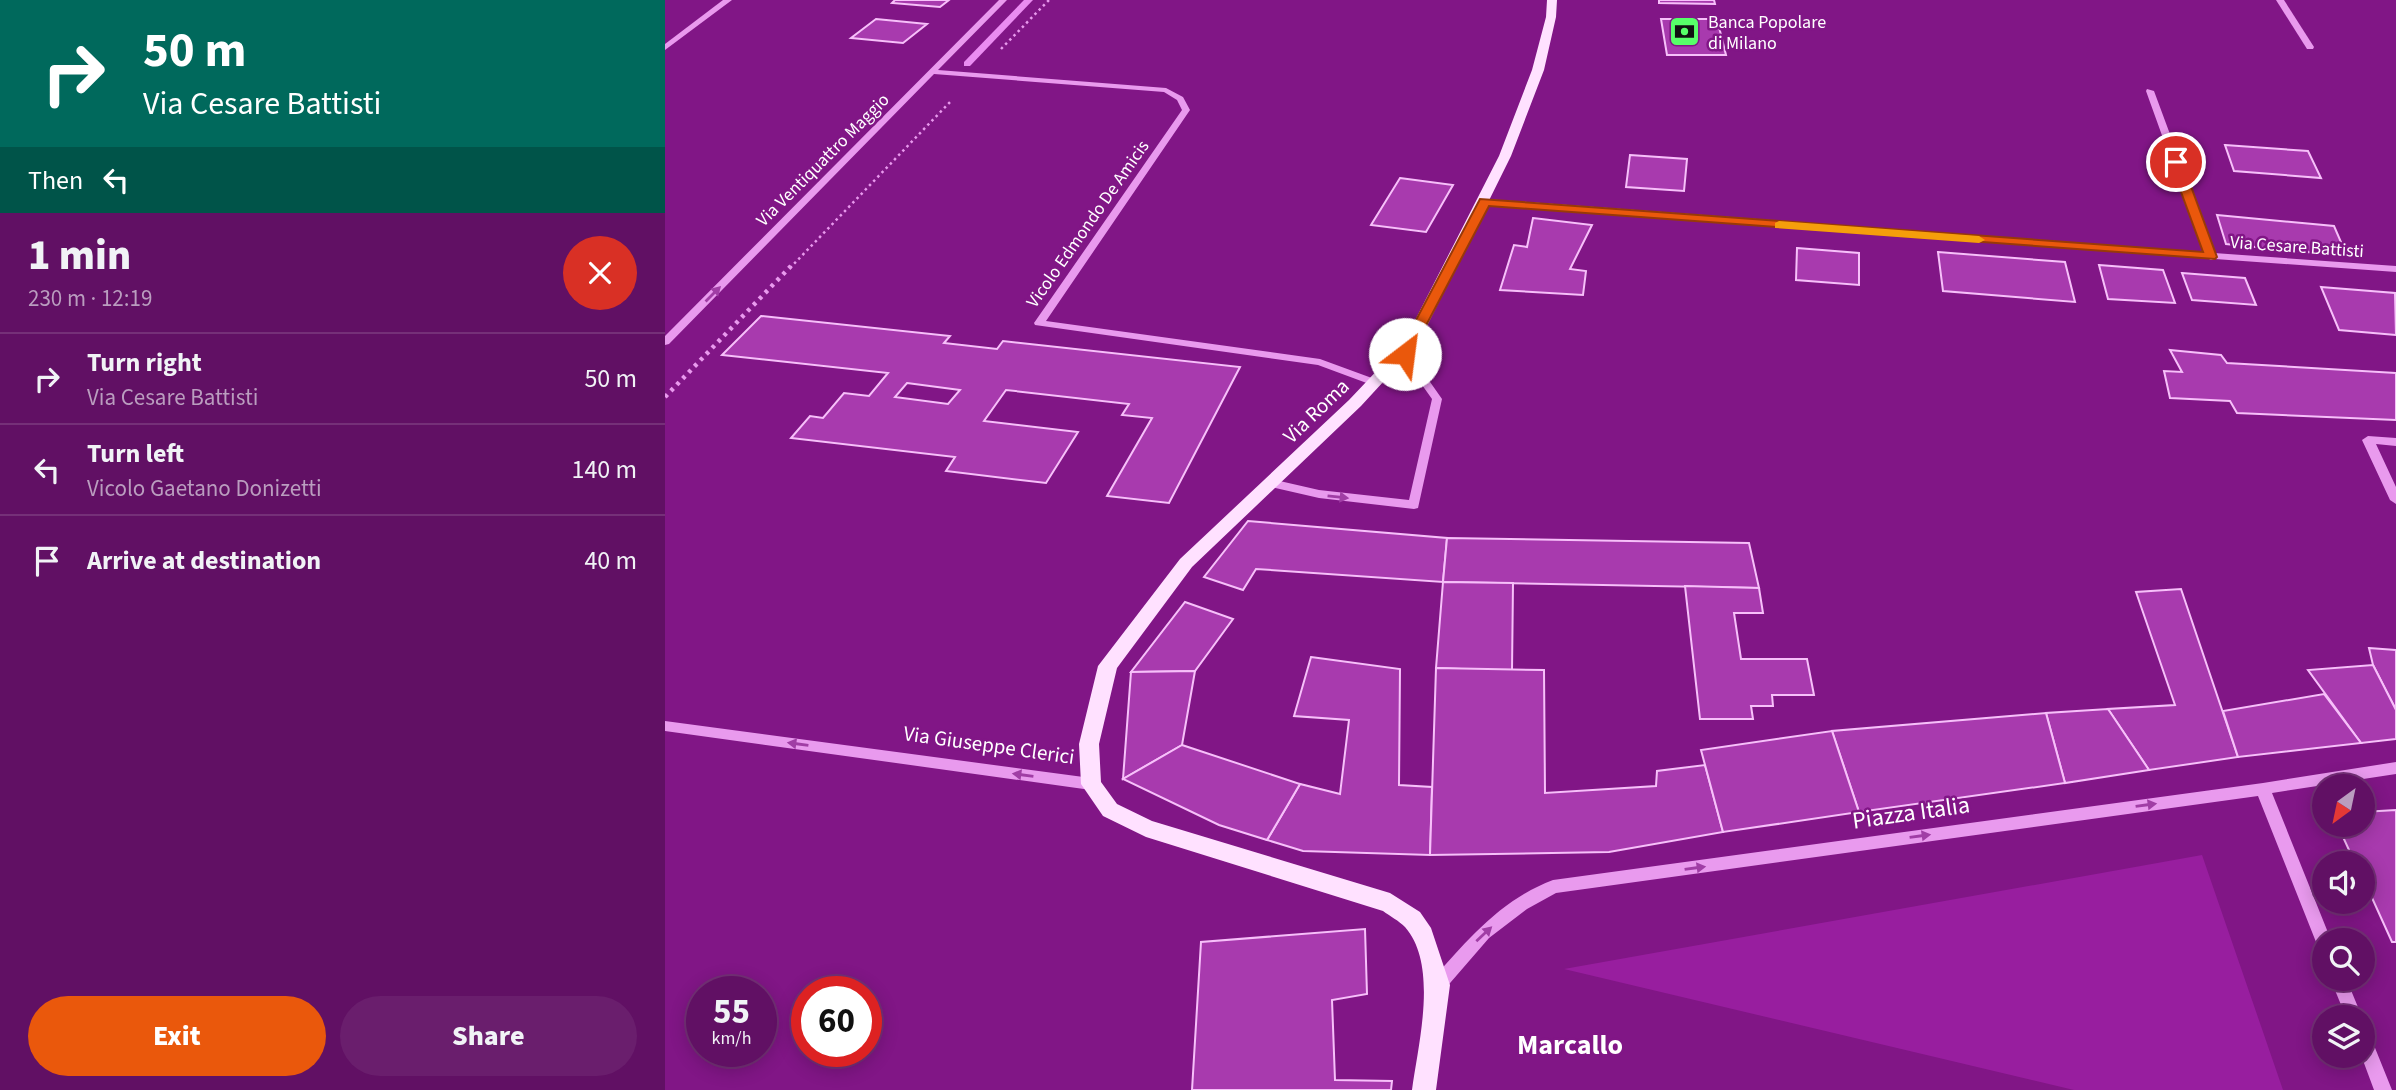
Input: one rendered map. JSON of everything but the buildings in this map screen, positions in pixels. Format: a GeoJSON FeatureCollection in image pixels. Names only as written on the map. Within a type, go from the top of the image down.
{"type":"FeatureCollection","features":[{"type":"Feature","properties":{"kind":"main road","name":"Via Roma"},"geometry":{"type":"LineString","coordinates":[[1091,784],[1089,744],[1108,666],[1186,563],[1405,354],[1485,202],[1538,70],[1551,17],[1552,0]]}},
{"type":"Feature","properties":{"kind":"main road","name":"Via Giuseppe Clerici"},"geometry":{"type":"LineString","coordinates":[[1091,784],[1110,810],[1146,828],[1390,903],[1412,919],[1423,935],[1438,985]]}},
{"type":"Feature","properties":{"kind":"main road"},"geometry":{"type":"LineString","coordinates":[[1424,1090],[1438,985]]}},
{"type":"Feature","properties":{"kind":"street"},"geometry":{"type":"LineString","coordinates":[[665,48],[728,0]]}},
{"type":"Feature","properties":{"kind":"street","name":"Via Ventiquattro Maggio"},"geometry":{"type":"LineString","coordinates":[[665,342],[1003,0]]}},
{"type":"Feature","properties":{"kind":"street"},"geometry":{"type":"LineString","coordinates":[[2280,0],[2310,47]]}},
{"type":"Feature","properties":{"kind":"street","name":"Vicolo Edmondo De Amicis"},"geometry":{"type":"LineString","coordinates":[[934,72],[1166,90],[1180,99],[1186,110],[1039,323],[1320,362],[1376,383]]}},
{"type":"Feature","properties":{"kind":"street"},"geometry":{"type":"LineString","coordinates":[[2150,91],[2211,257]]}},
{"type":"Feature","properties":{"kind":"street","name":"Via Cesare Battisti"},"geometry":{"type":"LineString","coordinates":[[1485,202],[2396,269]]}},
{"type":"Feature","properties":{"kind":"street"},"geometry":{"type":"LineString","coordinates":[[1271,483],[1319,495],[1414,505],[1437,399],[1405,354]]}},
{"type":"Feature","properties":{"kind":"street"},"geometry":{"type":"LineString","coordinates":[[2396,442],[2368,440],[2396,500]]}},
{"type":"Feature","properties":{"kind":"street","name":"Via Giuseppe Clerici"},"geometry":{"type":"LineString","coordinates":[[665,726],[1091,784]]}},
{"type":"Feature","properties":{"kind":"street","name":"Piazza Italia"},"geometry":{"type":"LineString","coordinates":[[1438,985],[1483,933],[1522,904],[1553,887],[2263,789],[2396,768]]}},
{"type":"Feature","properties":{"kind":"street"},"geometry":{"type":"LineString","coordinates":[[2263,789],[2318,928]]}},
{"type":"Feature","properties":{"kind":"street"},"geometry":{"type":"LineString","coordinates":[[2374,1068],[2383,1090]]}},
{"type":"Feature","properties":{"kind":"path"},"geometry":{"type":"LineString","coordinates":[[665,397],[1049,0]]}},
{"type":"Feature","properties":{"kind":"shaded area"},"geometry":{"type":"Polygon","coordinates":[[[2202,855],[2283,1090],[2074,1090],[1564,969],[2202,855]]]}},
{"type":"Feature","properties":{"kind":"waterway"},"geometry":{"type":"LineString","coordinates":[[967,64],[1029,0]]}},
{"type":"Feature","properties":{"kind":"slow traffic"},"geometry":{"type":"LineString","coordinates":[[1779,225],[1979,240]]}},
{"type":"Feature","properties":{"kind":"place","name":"Banca Popolare di Milano"},"geometry":{"type":"Point","coordinates":[1685,32]}},
{"type":"Feature","properties":{"kind":"district","name":"Marcallo"},"geometry":{"type":"Point","coordinates":[1570,1045]}},
{"type":"Feature","properties":{"kind":"route"},"geometry":{"type":"LineString","coordinates":[[1405,354],[1485,202],[2211,257],[2176,162]]}}]}
